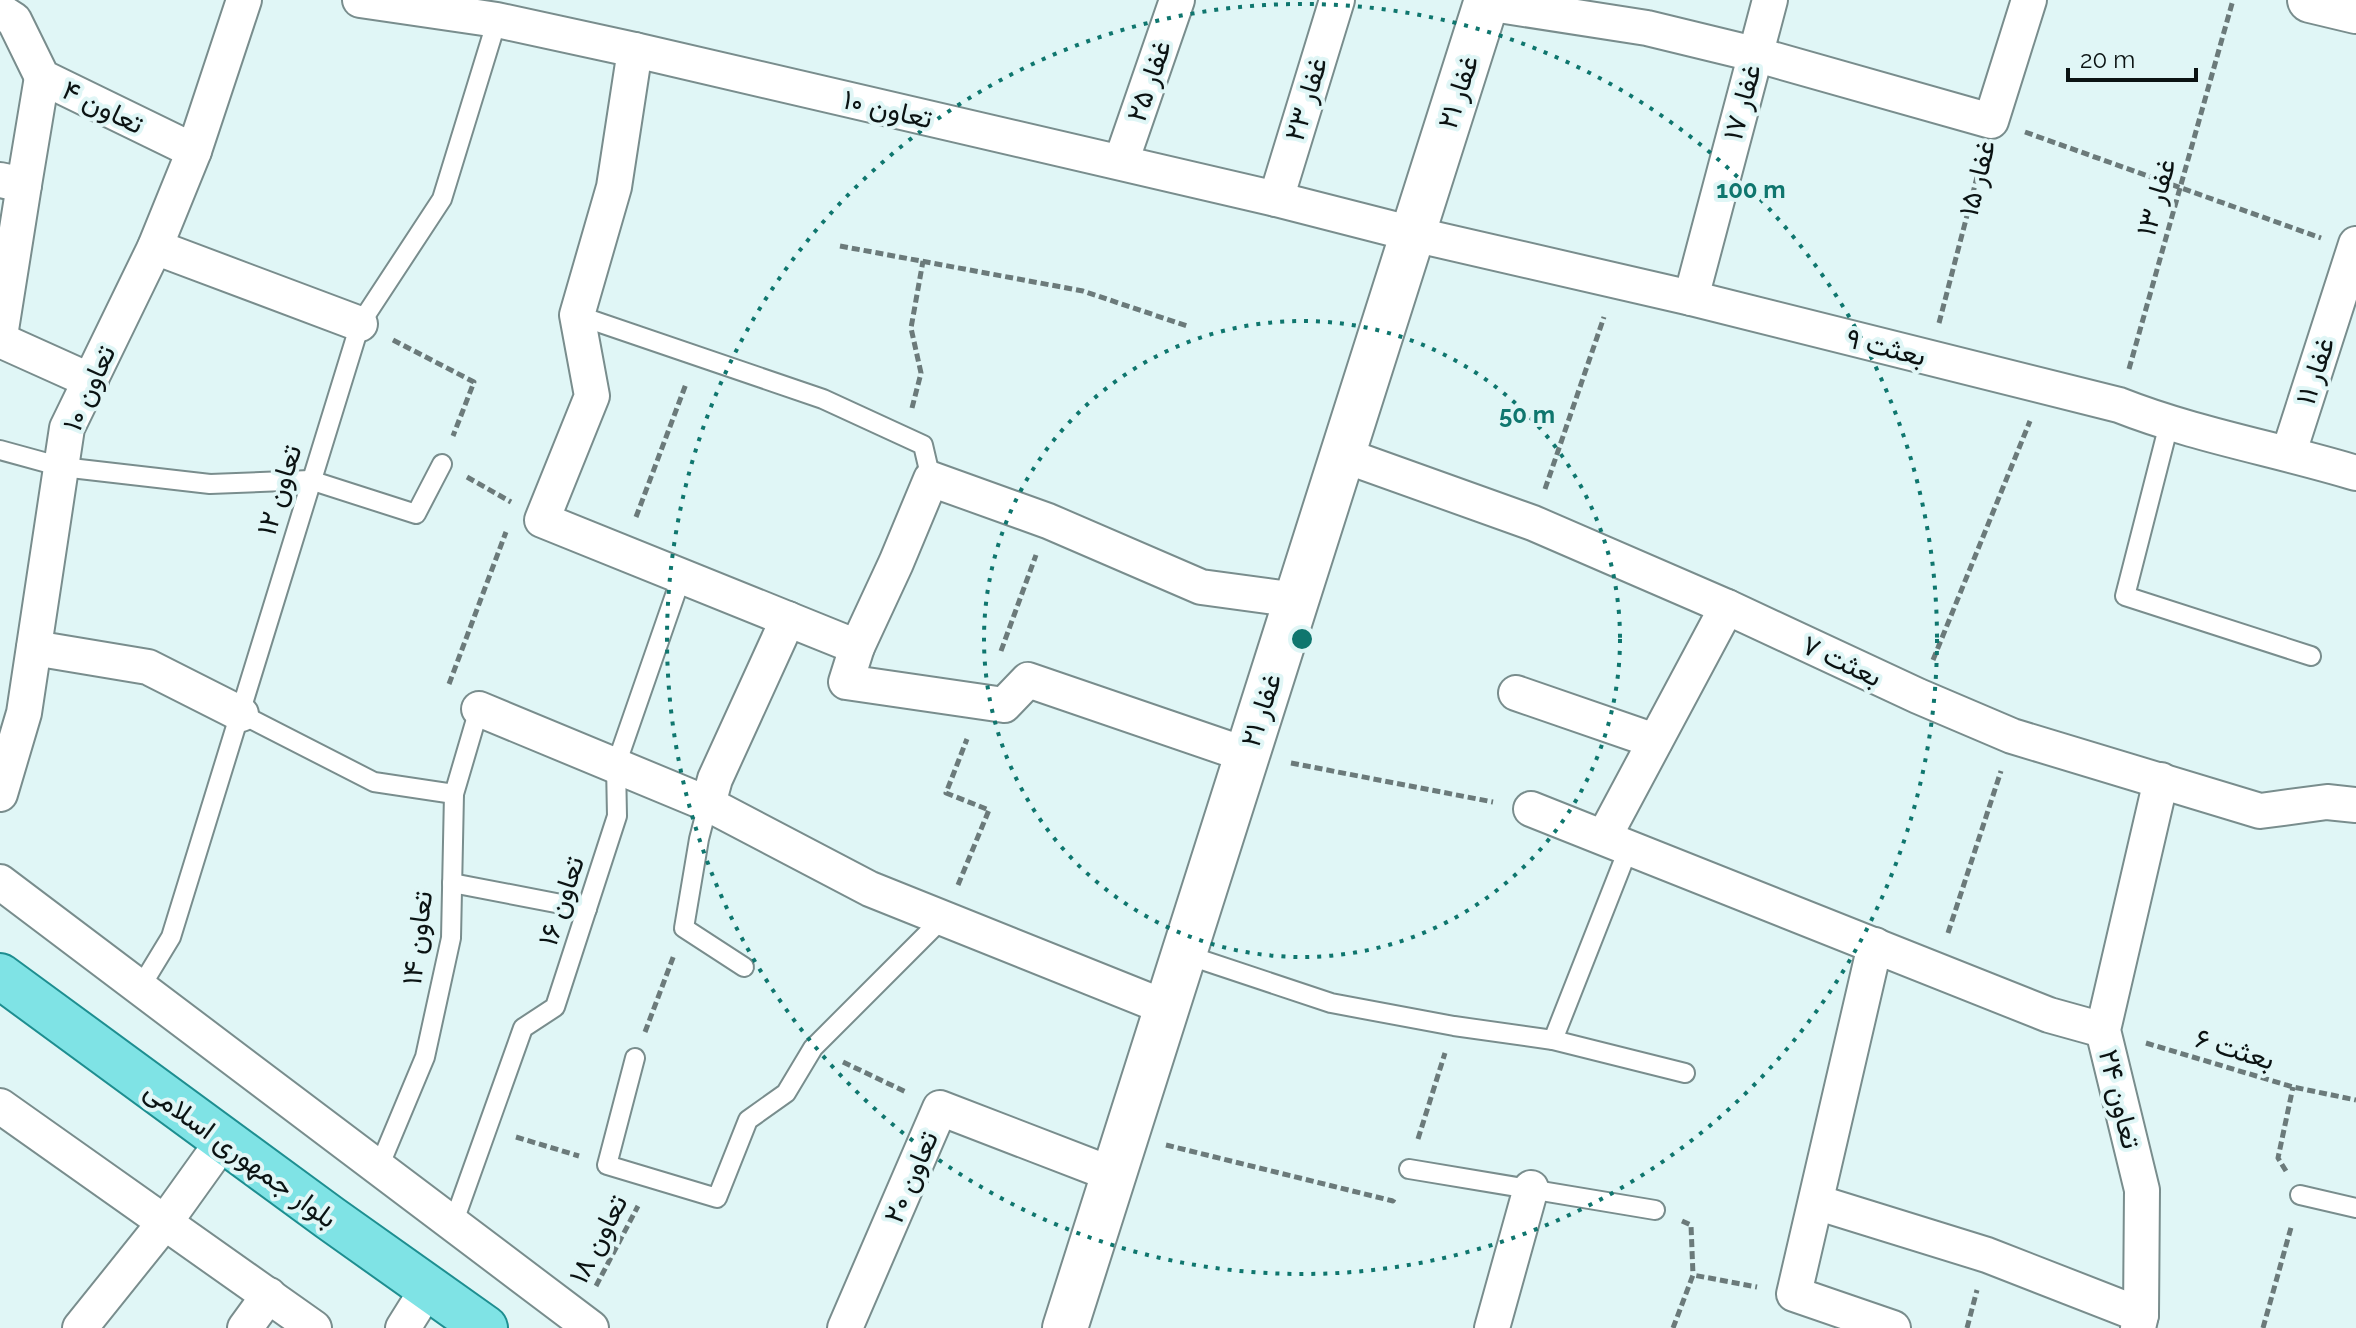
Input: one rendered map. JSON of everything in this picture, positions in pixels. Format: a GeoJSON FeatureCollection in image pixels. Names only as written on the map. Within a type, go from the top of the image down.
{"type":"FeatureCollection","features":[{"type":"Feature","properties":{"kind":"main road","name":"بلوار جمهوری اسلامی"},"geometry":{"type":"LineString","coordinates":[[0,976],[223,1141],[485,1328]]}},
{"type":"Feature","properties":{"kind":"street","name":"تعاون ۱۰"},"geometry":{"type":"LineString","coordinates":[[0,794],[24,713],[67,428],[155,247],[194,151],[244,0]]}},
{"type":"Feature","properties":{"kind":"street","name":"تعاون ۱۰"},"geometry":{"type":"LineString","coordinates":[[360,0],[500,10],[635,50],[1121,162],[1413,234]]}},
{"type":"Feature","properties":{"kind":"street","name":"غفار ۲۵"},"geometry":{"type":"LineString","coordinates":[[1121,162],[1177,0]]}},
{"type":"Feature","properties":{"kind":"street","name":"غفار ۲۳"},"geometry":{"type":"LineString","coordinates":[[1276,199],[1337,0]]}},
{"type":"Feature","properties":{"kind":"street","name":"غفار ۱۷"},"geometry":{"type":"LineString","coordinates":[[1691,298],[1770,0]]}},
{"type":"Feature","properties":{"kind":"street","name":"غفار ۱۵"},"geometry":{"type":"LineString","coordinates":[[1991,121],[2029,0]]}},
{"type":"Feature","properties":{"kind":"street"},"geometry":{"type":"LineString","coordinates":[[2310,0],[2356,11]]}},
{"type":"Feature","properties":{"kind":"street"},"geometry":{"type":"LineString","coordinates":[[1487,2],[1647,28],[1754,54],[1991,121]]}},
{"type":"Feature","properties":{"kind":"street","name":"غفار ۲۱"},"geometry":{"type":"LineString","coordinates":[[1065,1328],[1487,2]]}},
{"type":"Feature","properties":{"kind":"street","name":"تعاون ۴"},"geometry":{"type":"LineString","coordinates":[[0,11],[14,20],[42,77],[194,151]]}},
{"type":"Feature","properties":{"kind":"street"},"geometry":{"type":"LineString","coordinates":[[635,50],[614,187],[577,315],[592,396],[530,512],[857,647]]}},
{"type":"Feature","properties":{"kind":"street"},"geometry":{"type":"LineString","coordinates":[[42,77],[12,182],[0,338],[91,381]]}},
{"type":"Feature","properties":{"kind":"street","name":"بعثت ۹"},"geometry":{"type":"LineString","coordinates":[[1413,234],[1691,298],[2119,405],[2169,424],[2289,452],[2356,473]]}},
{"type":"Feature","properties":{"kind":"street"},"geometry":{"type":"LineString","coordinates":[[155,247],[360,324]]}},
{"type":"Feature","properties":{"kind":"street","name":"غفار ۱۱"},"geometry":{"type":"LineString","coordinates":[[2289,452],[2355,247]]}},
{"type":"Feature","properties":{"kind":"street","name":"بعثت ۷"},"geometry":{"type":"LineString","coordinates":[[1343,455],[1533,523],[2012,736],[2260,811],[2327,802],[2356,805]]}},
{"type":"Feature","properties":{"kind":"street"},"geometry":{"type":"LineString","coordinates":[[1247,755],[1028,680],[1004,705],[846,682],[857,647],[931,479],[1048,521],[1201,587],[1297,600]]}},
{"type":"Feature","properties":{"kind":"street"},"geometry":{"type":"LineString","coordinates":[[1617,842],[1655,741],[1727,607]]}},
{"type":"Feature","properties":{"kind":"street"},"geometry":{"type":"LineString","coordinates":[[708,804],[715,779],[788,619]]}},
{"type":"Feature","properties":{"kind":"street"},"geometry":{"type":"LineString","coordinates":[[34,648],[148,667],[241,714]]}},
{"type":"Feature","properties":{"kind":"street"},"geometry":{"type":"LineString","coordinates":[[1516,693],[1655,741]]}},
{"type":"Feature","properties":{"kind":"street"},"geometry":{"type":"LineString","coordinates":[[479,709],[708,804],[870,889],[1167,1008]]}},
{"type":"Feature","properties":{"kind":"street","name":"تعاون ۲۴"},"geometry":{"type":"LineString","coordinates":[[2140,1322],[2142,1190],[2103,1030],[2161,780]]}},
{"type":"Feature","properties":{"kind":"street"},"geometry":{"type":"LineString","coordinates":[[1531,809],[2049,1015],[2103,1030]]}},
{"type":"Feature","properties":{"kind":"street"},"geometry":{"type":"LineString","coordinates":[[0,882],[585,1324]]}},
{"type":"Feature","properties":{"kind":"street"},"geometry":{"type":"LineString","coordinates":[[1875,945],[1794,1294],[1893,1328]]}},
{"type":"Feature","properties":{"kind":"street"},"geometry":{"type":"LineString","coordinates":[[0,1106],[314,1328]]}},
{"type":"Feature","properties":{"kind":"street","name":"تعاون ۲۰"},"geometry":{"type":"LineString","coordinates":[[845,1328],[940,1108],[1120,1155]]}},
{"type":"Feature","properties":{"kind":"street"},"geometry":{"type":"LineString","coordinates":[[80,1328],[165,1222],[223,1141]]}},
{"type":"Feature","properties":{"kind":"street"},"geometry":{"type":"LineString","coordinates":[[1492,1328],[1531,1188]]}},
{"type":"Feature","properties":{"kind":"street"},"geometry":{"type":"LineString","coordinates":[[1816,1202],[1987,1255],[2140,1322]]}},
{"type":"Feature","properties":{"kind":"street"},"geometry":{"type":"LineString","coordinates":[[403,1328],[428,1288]]}},
{"type":"Feature","properties":{"kind":"street"},"geometry":{"type":"LineString","coordinates":[[245,1328],[269,1295]]}},
{"type":"Feature","properties":{"kind":"lane","name":"تعاون ۱۲"},"geometry":{"type":"LineString","coordinates":[[140,988],[171,937],[360,324],[442,199],[500,10]]}},
{"type":"Feature","properties":{"kind":"lane"},"geometry":{"type":"LineString","coordinates":[[577,315],[823,399],[904,436],[923,445],[931,479]]}},
{"type":"Feature","properties":{"kind":"lane"},"geometry":{"type":"LineString","coordinates":[[2169,424],[2125,596],[2311,656]]}},
{"type":"Feature","properties":{"kind":"lane"},"geometry":{"type":"LineString","coordinates":[[0,450],[62,467],[210,484],[310,480],[416,514],[442,464]]}},
{"type":"Feature","properties":{"kind":"lane","name":"تعاون ۱۶"},"geometry":{"type":"LineString","coordinates":[[453,1224],[523,1028],[555,1007],[617,816],[616,765],[682,575]]}},
{"type":"Feature","properties":{"kind":"lane","name":"تعاون ۱۴"},"geometry":{"type":"LineString","coordinates":[[379,1167],[425,1057],[451,938],[454,794],[479,709]]}},
{"type":"Feature","properties":{"kind":"lane"},"geometry":{"type":"LineString","coordinates":[[241,714],[374,782],[454,794]]}},
{"type":"Feature","properties":{"kind":"lane"},"geometry":{"type":"LineString","coordinates":[[708,804],[684,928],[744,967]]}},
{"type":"Feature","properties":{"kind":"lane"},"geometry":{"type":"LineString","coordinates":[[1553,1040],[1617,842]]}},
{"type":"Feature","properties":{"kind":"lane"},"geometry":{"type":"LineString","coordinates":[[452,883],[587,909]]}},
{"type":"Feature","properties":{"kind":"lane"},"geometry":{"type":"LineString","coordinates":[[635,1058],[607,1165],[717,1198],[748,1120],[786,1093],[813,1048],[944,917]]}},
{"type":"Feature","properties":{"kind":"lane"},"geometry":{"type":"LineString","coordinates":[[1184,954],[1331,1003],[1454,1026],[1553,1040],[1685,1073]]}},
{"type":"Feature","properties":{"kind":"lane"},"geometry":{"type":"LineString","coordinates":[[1409,1169],[1655,1210]]}},
{"type":"Feature","properties":{"kind":"lane"},"geometry":{"type":"LineString","coordinates":[[2300,1195],[2356,1208]]}},
{"type":"Feature","properties":{"kind":"path","name":"غفار ۱۳"},"geometry":{"type":"LineString","coordinates":[[2119,405],[2233,0]]}},
{"type":"Feature","properties":{"kind":"path"},"geometry":{"type":"LineString","coordinates":[[1991,121],[2355,247]]}},
{"type":"Feature","properties":{"kind":"path","name":"غفار ۱۵"},"geometry":{"type":"LineString","coordinates":[[1930,358],[1991,121]]}},
{"type":"Feature","properties":{"kind":"path"},"geometry":{"type":"LineString","coordinates":[[840,246],[1083,291],[1187,326]]}},
{"type":"Feature","properties":{"kind":"path"},"geometry":{"type":"LineString","coordinates":[[904,436],[921,373],[911,328],[923,261]]}},
{"type":"Feature","properties":{"kind":"path"},"geometry":{"type":"LineString","coordinates":[[1533,523],[1617,282]]}},
{"type":"Feature","properties":{"kind":"path"},"geometry":{"type":"LineString","coordinates":[[360,324],[474,382],[442,464],[530,512],[447,689],[479,709]]}},
{"type":"Feature","properties":{"kind":"path"},"geometry":{"type":"LineString","coordinates":[[623,551],[696,355]]}},
{"type":"Feature","properties":{"kind":"path"},"geometry":{"type":"LineString","coordinates":[[1918,696],[2044,386]]}},
{"type":"Feature","properties":{"kind":"path"},"geometry":{"type":"LineString","coordinates":[[1936,969],[2012,736]]}},
{"type":"Feature","properties":{"kind":"path"},"geometry":{"type":"LineString","coordinates":[[1247,755],[1531,809]]}},
{"type":"Feature","properties":{"kind":"path"},"geometry":{"type":"LineString","coordinates":[[635,1058],[684,928]]}},
{"type":"Feature","properties":{"kind":"path"},"geometry":{"type":"LineString","coordinates":[[1120,1155],[1393,1201],[1409,1169],[1454,1026]]}},
{"type":"Feature","properties":{"kind":"path","name":"بعثت ۶"},"geometry":{"type":"LineString","coordinates":[[2103,1030],[2293,1087],[2356,1100]]}},
{"type":"Feature","properties":{"kind":"path"},"geometry":{"type":"LineString","coordinates":[[813,1048],[940,1108]]}},
{"type":"Feature","properties":{"kind":"path"},"geometry":{"type":"LineString","coordinates":[[487,1128],[607,1165]]}},
{"type":"Feature","properties":{"kind":"path","name":"تعاون ۱۸"},"geometry":{"type":"LineString","coordinates":[[585,1324],[653,1177]]}},
{"type":"Feature","properties":{"kind":"path"},"geometry":{"type":"LineString","coordinates":[[1655,1210],[1691,1225],[1693,1275],[1673,1328]]}},
{"type":"Feature","properties":{"kind":"path"},"geometry":{"type":"LineString","coordinates":[[1693,1275],[1794,1294]]}}]}
